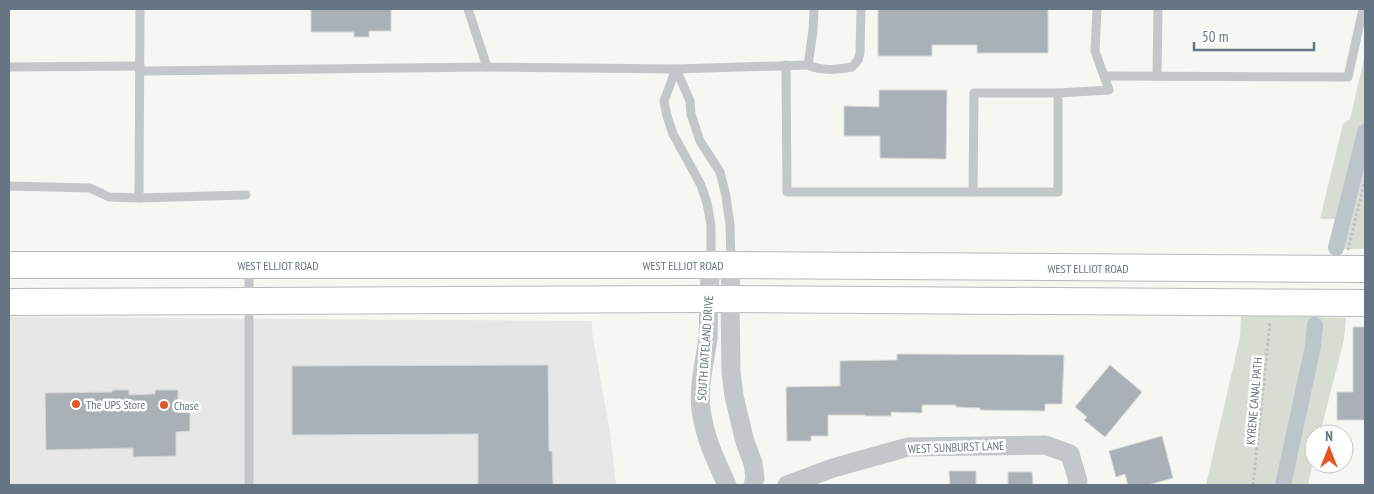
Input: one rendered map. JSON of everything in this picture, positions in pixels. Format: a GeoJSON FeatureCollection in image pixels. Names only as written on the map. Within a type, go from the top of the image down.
{"type":"FeatureCollection","features":[{"type":"Feature","properties":{"kind":"main road","name":"WEST ELLIOT ROAD"},"geometry":{"type":"LineString","coordinates":[[9,265],[1357,263]]}},
{"type":"Feature","properties":{"kind":"main road"},"geometry":{"type":"LineString","coordinates":[[9,302],[719,299],[1365,303]]}},
{"type":"Feature","properties":{"kind":"street","name":"SOUTH DATELAND DRIVE"},"geometry":{"type":"LineString","coordinates":[[721,265],[719,299],[734,396],[743,435],[753,463],[755,478],[753,485]]}},
{"type":"Feature","properties":{"kind":"street","name":"SOUTH DATELAND DRIVE"},"geometry":{"type":"LineString","coordinates":[[719,299],[708,334],[701,380],[701,408],[704,429],[712,454],[727,485]]}},
{"type":"Feature","properties":{"kind":"street","name":"WEST SUNBURST LANE"},"geometry":{"type":"LineString","coordinates":[[787,485],[833,468],[908,447],[1045,445],[1070,454],[1078,481],[1077,485]]}},
{"type":"Feature","properties":{"kind":"lane"},"geometry":{"type":"LineString","coordinates":[[139,198],[140,9]]}},
{"type":"Feature","properties":{"kind":"lane"},"geometry":{"type":"LineString","coordinates":[[468,9],[487,67]]}},
{"type":"Feature","properties":{"kind":"lane"},"geometry":{"type":"LineString","coordinates":[[808,65],[814,9]]}},
{"type":"Feature","properties":{"kind":"lane"},"geometry":{"type":"LineString","coordinates":[[9,67],[140,69],[487,67],[676,69],[808,65],[818,69],[839,70],[852,67],[858,60],[860,53],[861,9]]}},
{"type":"Feature","properties":{"kind":"lane"},"geometry":{"type":"LineString","coordinates":[[973,192],[974,93],[1058,93],[1109,90],[1095,51],[1097,9]]}},
{"type":"Feature","properties":{"kind":"lane"},"geometry":{"type":"LineString","coordinates":[[1157,76],[1158,9]]}},
{"type":"Feature","properties":{"kind":"lane"},"geometry":{"type":"LineString","coordinates":[[1104,76],[1348,77],[1363,9]]}},
{"type":"Feature","properties":{"kind":"lane"},"geometry":{"type":"LineString","coordinates":[[786,65],[787,192],[1058,192],[1058,93]]}},
{"type":"Feature","properties":{"kind":"lane"},"geometry":{"type":"LineString","coordinates":[[676,69],[690,101],[691,114],[700,141],[720,172],[726,196],[730,225],[721,265]]}},
{"type":"Feature","properties":{"kind":"lane"},"geometry":{"type":"LineString","coordinates":[[676,69],[664,101],[667,116],[673,134],[701,185],[721,265]]}},
{"type":"Feature","properties":{"kind":"lane"},"geometry":{"type":"LineString","coordinates":[[9,186],[90,188],[109,197],[246,195]]}},
{"type":"Feature","properties":{"kind":"lane"},"geometry":{"type":"LineString","coordinates":[[249,265],[249,485]]}},
{"type":"Feature","properties":{"kind":"path"},"geometry":{"type":"LineString","coordinates":[[1357,263],[1365,180]]}},
{"type":"Feature","properties":{"kind":"path","name":"KYRENE CANAL PATH"},"geometry":{"type":"LineString","coordinates":[[1253,485],[1270,319]]}},
{"type":"Feature","properties":{"kind":"shaded area"},"geometry":{"type":"Polygon","coordinates":[[[1365,55],[1365,249],[1342,249],[1349,219],[1320,219],[1343,124],[1350,119],[1365,55]]]}},
{"type":"Feature","properties":{"kind":"shaded area"},"geometry":{"type":"Polygon","coordinates":[[[1241,315],[1346,318],[1344,339],[1323,424],[1304,424],[1304,474],[1310,474],[1308,485],[1206,485],[1240,337],[1241,315]]]}},
{"type":"Feature","properties":{"kind":"shaded area"},"geometry":{"type":"Polygon","coordinates":[[[9,317],[592,321],[592,332],[610,432],[616,485],[9,485],[9,317]]]}},
{"type":"Feature","properties":{"kind":"building"},"geometry":{"type":"Polygon","coordinates":[[[311,9],[391,9],[391,31],[369,31],[369,37],[354,37],[354,32],[311,32],[311,9]]]}},
{"type":"Feature","properties":{"kind":"building"},"geometry":{"type":"Polygon","coordinates":[[[878,9],[1048,9],[1048,53],[977,53],[977,45],[932,45],[932,56],[878,56],[878,9]]]}},
{"type":"Feature","properties":{"kind":"building"},"geometry":{"type":"Polygon","coordinates":[[[879,90],[947,90],[946,159],[880,158],[880,136],[844,136],[844,106],[879,107],[879,90]]]}},
{"type":"Feature","properties":{"kind":"building"},"geometry":{"type":"Polygon","coordinates":[[[1353,327],[1365,327],[1365,420],[1337,420],[1337,392],[1353,392],[1353,327]]]}},
{"type":"Feature","properties":{"kind":"building"},"geometry":{"type":"Polygon","coordinates":[[[897,354],[1064,355],[1062,404],[1045,404],[1045,411],[980,410],[980,408],[956,407],[956,405],[922,405],[922,413],[891,412],[891,416],[828,415],[828,436],[811,436],[811,441],[787,441],[786,387],[840,386],[840,361],[897,360],[897,354]]]}},
{"type":"Feature","properties":{"kind":"building"},"geometry":{"type":"Polygon","coordinates":[[[548,365],[549,451],[552,451],[553,485],[478,485],[478,434],[292,435],[292,366],[548,365]]]}},
{"type":"Feature","properties":{"kind":"building"},"geometry":{"type":"Polygon","coordinates":[[[1110,365],[1142,392],[1105,437],[1084,420],[1087,417],[1075,407],[1110,365]]]}},
{"type":"Feature","properties":{"kind":"building"},"geometry":{"type":"Polygon","coordinates":[[[112,390],[129,390],[129,395],[155,394],[155,390],[178,390],[178,412],[190,412],[190,431],[176,432],[176,456],[133,457],[133,448],[46,450],[45,393],[112,392],[112,390]]]}},
{"type":"Feature","properties":{"kind":"building"},"geometry":{"type":"Polygon","coordinates":[[[1162,436],[1173,478],[1148,485],[1128,485],[1125,474],[1116,477],[1109,451],[1162,436]]]}},
{"type":"Feature","properties":{"kind":"building"},"geometry":{"type":"Polygon","coordinates":[[[949,471],[976,471],[976,485],[950,485],[949,471]]]}},
{"type":"Feature","properties":{"kind":"building"},"geometry":{"type":"Polygon","coordinates":[[[1008,472],[1032,472],[1033,485],[1008,485],[1008,472]]]}},
{"type":"Feature","properties":{"kind":"waterway"},"geometry":{"type":"LineString","coordinates":[[1336,248],[1365,132]]}},
{"type":"Feature","properties":{"kind":"waterway"},"geometry":{"type":"LineString","coordinates":[[1283,485],[1313,346],[1315,325]]}},
{"type":"Feature","properties":{"kind":"place","name":"The UPS Store"},"geometry":{"type":"Point","coordinates":[76,404]}},
{"type":"Feature","properties":{"kind":"place","name":"Chase"},"geometry":{"type":"Point","coordinates":[164,405]}}]}
